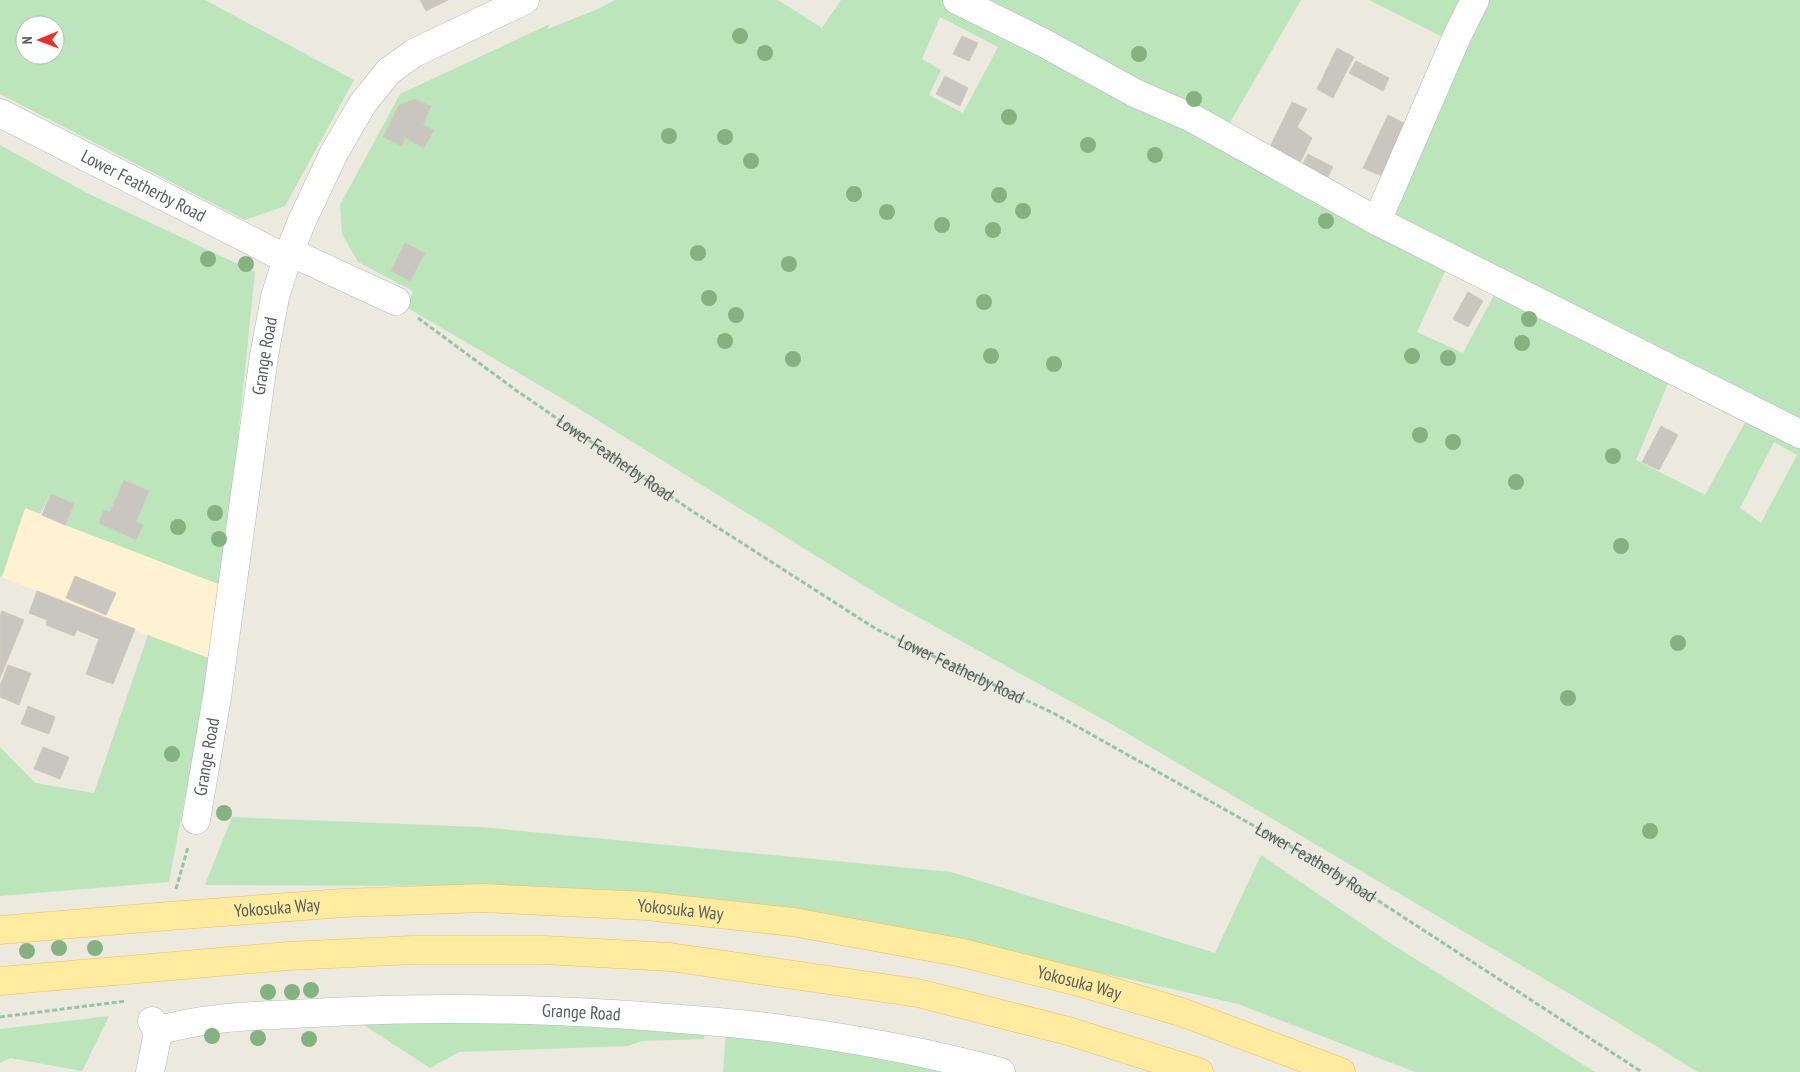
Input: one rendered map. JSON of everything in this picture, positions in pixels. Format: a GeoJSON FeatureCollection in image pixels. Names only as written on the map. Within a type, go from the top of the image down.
{"type":"FeatureCollection","features":[{"type":"Feature","properties":{"kind":"main road","name":"Yokosuka Way"},"geometry":{"type":"LineString","coordinates":[[0,930],[343,903],[483,898],[647,906],[792,922],[963,953],[1086,984],[1181,1012],[1341,1072]]}},
{"type":"Feature","properties":{"kind":"main road"},"geometry":{"type":"LineString","coordinates":[[0,981],[288,956],[413,950],[544,950],[670,957],[918,993],[1068,1031],[1199,1072]]}},
{"type":"Feature","properties":{"kind":"street"},"geometry":{"type":"LineString","coordinates":[[958,0],[1036,38],[1135,93],[1192,118],[1377,221],[1800,434]]}},
{"type":"Feature","properties":{"kind":"street"},"geometry":{"type":"LineString","coordinates":[[1377,221],[1458,34],[1475,0]]}},
{"type":"Feature","properties":{"kind":"street","name":"Grange Road"},"geometry":{"type":"LineString","coordinates":[[196,820],[217,698],[264,356],[275,297],[288,255],[334,153],[363,103],[379,81],[396,64],[414,53],[508,4]]}},
{"type":"Feature","properties":{"kind":"street","name":"Lower Featherby Road"},"geometry":{"type":"LineString","coordinates":[[0,113],[288,255],[396,301]]}},
{"type":"Feature","properties":{"kind":"street","name":"Grange Road"},"geometry":{"type":"LineString","coordinates":[[150,1072],[158,1039],[157,1031],[235,1017],[377,1010],[558,1011],[620,1014],[774,1027],[860,1041],[1001,1072]]}},
{"type":"Feature","properties":{"kind":"path","name":"Lower Featherby Road"},"geometry":{"type":"LineString","coordinates":[[396,301],[517,391],[692,512],[876,629],[1055,714],[1320,862],[1642,1072]]}},
{"type":"Feature","properties":{"kind":"path"},"geometry":{"type":"LineString","coordinates":[[169,916],[196,820]]}},
{"type":"Feature","properties":{"kind":"shaded area"},"geometry":{"type":"Polygon","coordinates":[[[25,508],[221,585],[211,659],[2,577],[25,508]]]}},
{"type":"Feature","properties":{"kind":"green space"},"geometry":{"type":"Polygon","coordinates":[[[0,0],[205,0],[354,80],[285,206],[245,220],[0,94],[0,0]]]}},
{"type":"Feature","properties":{"kind":"green space"},"geometry":{"type":"Polygon","coordinates":[[[615,0],[778,0],[822,28],[841,0],[1301,0],[1221,138],[1373,213],[1449,40],[1369,0],[1800,0],[1800,1072],[1698,1072],[1597,1010],[1113,725],[887,600],[573,405],[406,307],[413,291],[358,262],[342,234],[340,205],[400,94],[550,24],[548,29],[615,0]],[[940,17],[922,59],[941,70],[929,95],[963,113],[998,47],[940,17]],[[415,99],[399,106],[383,137],[402,146],[405,138],[424,148],[434,131],[423,125],[431,107],[415,99]],[[405,243],[391,271],[410,281],[424,253],[405,243]],[[1446,269],[1417,332],[1463,353],[1495,293],[1446,269]],[[1669,381],[1636,460],[1705,495],[1747,419],[1669,381]],[[1774,442],[1740,508],[1761,523],[1797,455],[1774,442]]]}},
{"type":"Feature","properties":{"kind":"green space"},"geometry":{"type":"Polygon","coordinates":[[[0,145],[87,193],[255,272],[231,507],[221,585],[65,525],[73,504],[51,494],[40,514],[25,508],[2,577],[0,576],[0,145]],[[125,480],[110,512],[104,510],[99,523],[136,540],[143,525],[136,522],[149,491],[125,480]]]}},
{"type":"Feature","properties":{"kind":"green space"},"geometry":{"type":"Polygon","coordinates":[[[148,635],[211,659],[169,882],[0,896],[0,747],[35,783],[94,793],[148,635]]]}},
{"type":"Feature","properties":{"kind":"green space"},"geometry":{"type":"Polygon","coordinates":[[[232,817],[480,827],[951,872],[1215,953],[1261,855],[1390,943],[1595,1072],[1415,1072],[1238,1004],[938,936],[770,905],[461,886],[205,885],[232,817]]]}},
{"type":"Feature","properties":{"kind":"green space"},"geometry":{"type":"Polygon","coordinates":[[[109,1016],[82,1071],[10,1058],[0,1063],[0,1029],[109,1016]]]}},
{"type":"Feature","properties":{"kind":"green space"},"geometry":{"type":"Polygon","coordinates":[[[356,1020],[704,1026],[704,1039],[642,1041],[628,1046],[459,1052],[430,1068],[356,1020]]]}},
{"type":"Feature","properties":{"kind":"green space"},"geometry":{"type":"Polygon","coordinates":[[[726,1030],[964,1072],[723,1072],[726,1030]]]}},
{"type":"Feature","properties":{"kind":"building"},"geometry":{"type":"Polygon","coordinates":[[[420,0],[448,0],[426,11],[420,0]]]}},
{"type":"Feature","properties":{"kind":"building"},"geometry":{"type":"Polygon","coordinates":[[[962,36],[978,43],[969,61],[953,54],[962,36]]]}},
{"type":"Feature","properties":{"kind":"building"},"geometry":{"type":"Polygon","coordinates":[[[1337,48],[1354,57],[1333,98],[1317,89],[1337,48]]]}},
{"type":"Feature","properties":{"kind":"building"},"geometry":{"type":"Polygon","coordinates":[[[1356,61],[1389,78],[1383,91],[1349,73],[1356,61]]]}},
{"type":"Feature","properties":{"kind":"building"},"geometry":{"type":"Polygon","coordinates":[[[945,76],[968,88],[960,106],[936,94],[945,76]]]}},
{"type":"Feature","properties":{"kind":"building"},"geometry":{"type":"Polygon","coordinates":[[[415,99],[431,106],[423,125],[434,130],[424,148],[405,138],[402,146],[383,137],[399,105],[415,99]]]}},
{"type":"Feature","properties":{"kind":"building"},"geometry":{"type":"Polygon","coordinates":[[[1292,102],[1307,109],[1297,127],[1312,138],[1297,169],[1266,155],[1292,102]]]}},
{"type":"Feature","properties":{"kind":"building"},"geometry":{"type":"Polygon","coordinates":[[[1388,115],[1408,125],[1384,177],[1363,168],[1388,115]]]}},
{"type":"Feature","properties":{"kind":"building"},"geometry":{"type":"Polygon","coordinates":[[[1308,154],[1333,167],[1324,184],[1299,170],[1308,154]]]}},
{"type":"Feature","properties":{"kind":"building"},"geometry":{"type":"Polygon","coordinates":[[[405,243],[425,253],[410,281],[391,271],[405,243]]]}},
{"type":"Feature","properties":{"kind":"building"},"geometry":{"type":"Polygon","coordinates":[[[1468,292],[1483,301],[1468,327],[1453,319],[1468,292]]]}},
{"type":"Feature","properties":{"kind":"building"},"geometry":{"type":"Polygon","coordinates":[[[1661,426],[1678,435],[1659,470],[1642,462],[1661,426]]]}},
{"type":"Feature","properties":{"kind":"building"},"geometry":{"type":"Polygon","coordinates":[[[124,480],[149,491],[136,522],[143,525],[136,540],[99,523],[104,510],[110,512],[124,480]]]}},
{"type":"Feature","properties":{"kind":"building"},"geometry":{"type":"Polygon","coordinates":[[[51,494],[74,504],[65,525],[42,515],[51,494]]]}},
{"type":"Feature","properties":{"kind":"building"},"geometry":{"type":"Polygon","coordinates":[[[75,576],[116,593],[106,615],[66,598],[75,576]]]}},
{"type":"Feature","properties":{"kind":"building"},"geometry":{"type":"Polygon","coordinates":[[[37,591],[135,629],[113,684],[86,674],[99,639],[77,630],[74,636],[46,625],[47,620],[29,613],[37,591]]]}},
{"type":"Feature","properties":{"kind":"building"},"geometry":{"type":"Polygon","coordinates":[[[2,611],[24,620],[0,678],[0,615],[2,611]]]}},
{"type":"Feature","properties":{"kind":"building"},"geometry":{"type":"Polygon","coordinates":[[[8,665],[31,673],[19,705],[0,697],[0,686],[8,665]]]}},
{"type":"Feature","properties":{"kind":"building"},"geometry":{"type":"Polygon","coordinates":[[[28,706],[55,717],[49,734],[21,724],[28,706]]]}},
{"type":"Feature","properties":{"kind":"building"},"geometry":{"type":"Polygon","coordinates":[[[43,747],[69,757],[60,779],[34,769],[43,747]]]}}]}
